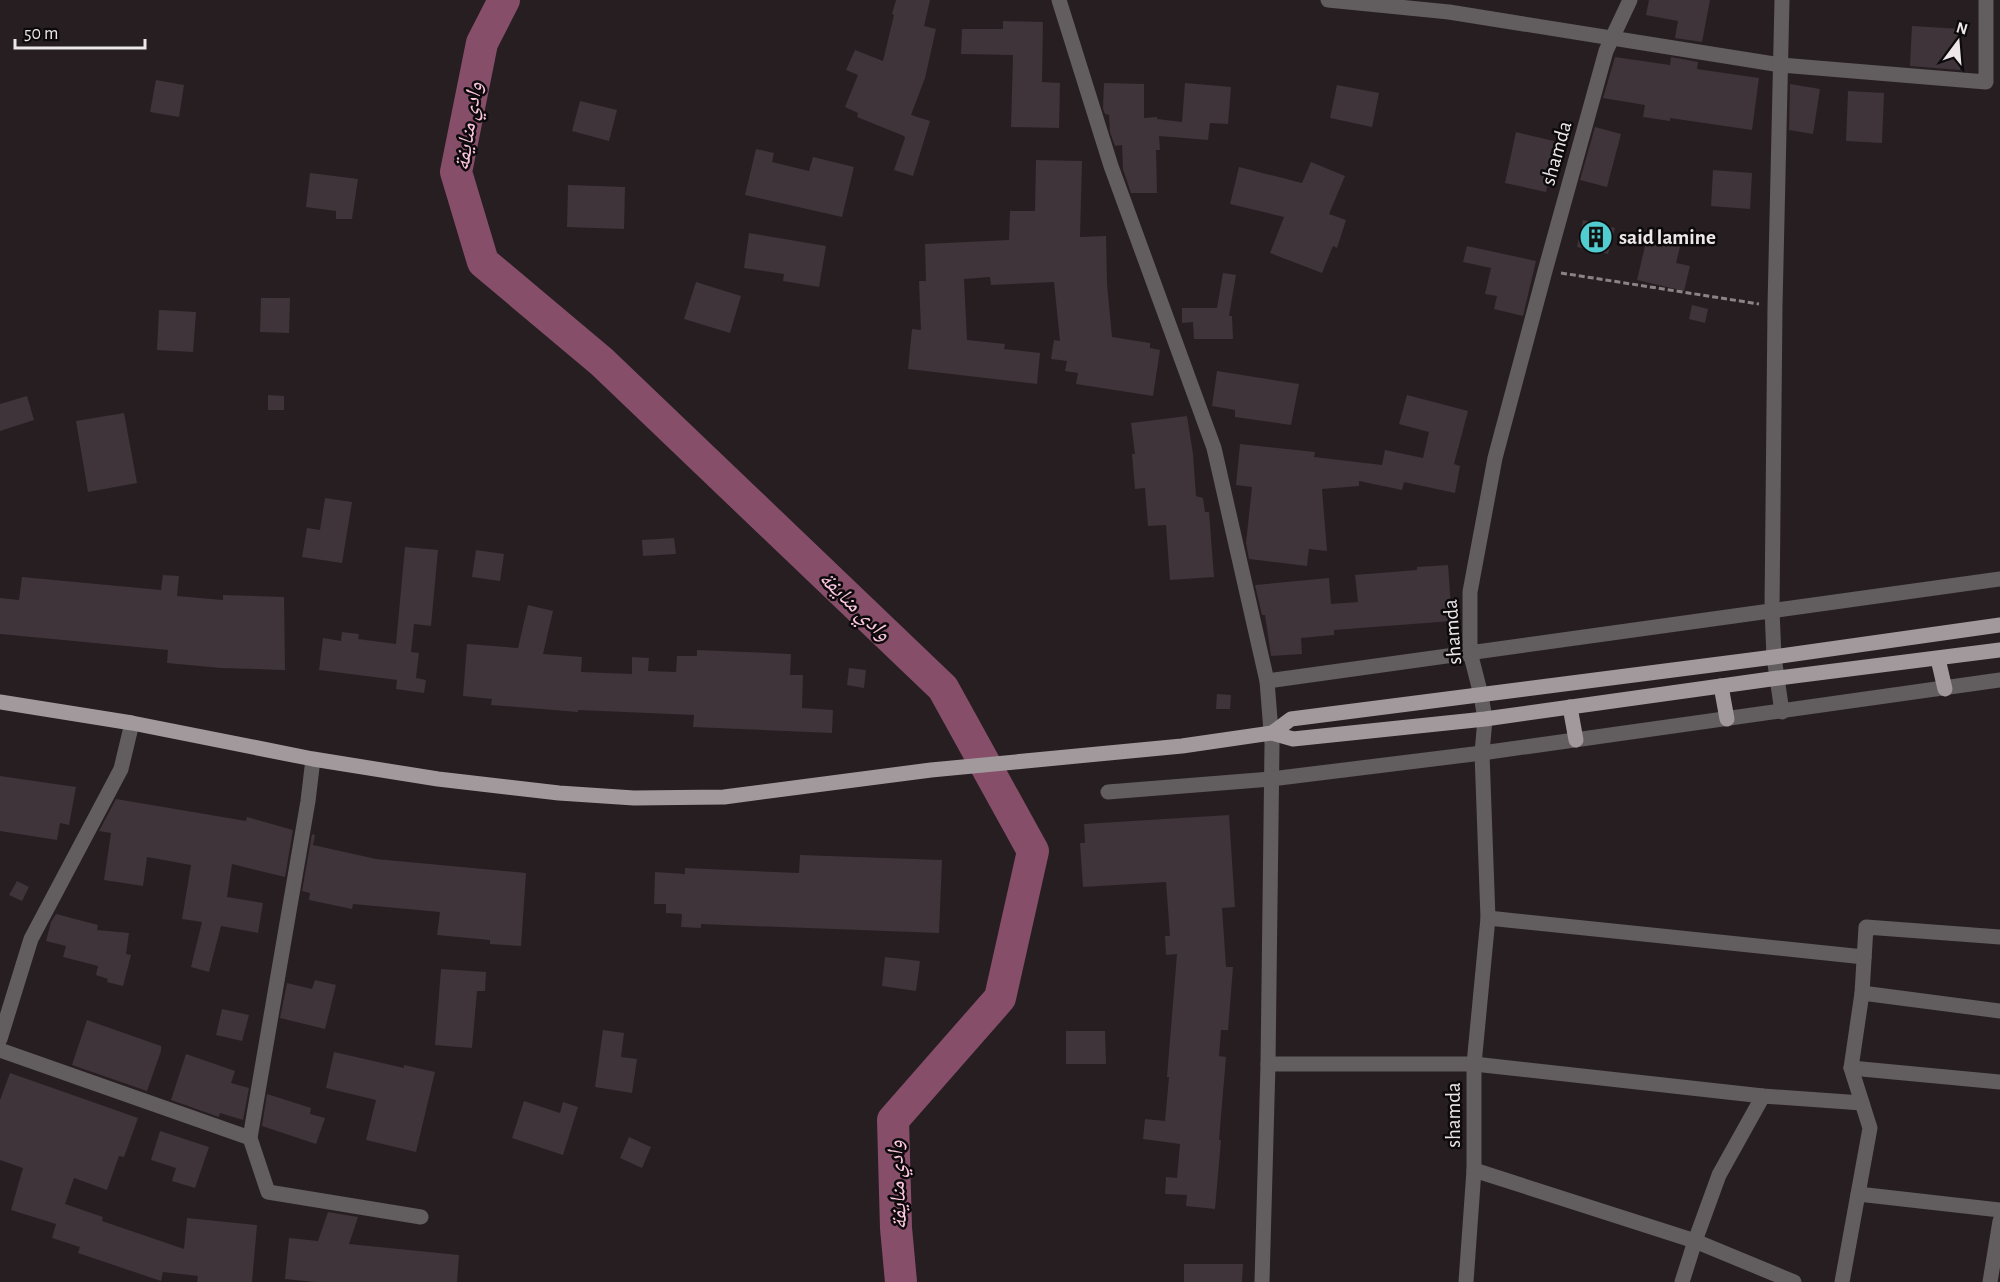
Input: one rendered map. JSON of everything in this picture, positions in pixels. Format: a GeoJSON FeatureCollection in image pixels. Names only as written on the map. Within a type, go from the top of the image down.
{"type":"FeatureCollection","features":[{"type":"Feature","properties":{"kind":"main road"},"geometry":{"type":"LineString","coordinates":[[1272,733],[1291,719],[1774,657],[2000,625]]}},
{"type":"Feature","properties":{"kind":"main road"},"geometry":{"type":"LineString","coordinates":[[0,702],[132,723],[313,759],[494,787],[634,798],[724,797],[931,770],[1182,746],[1272,733],[1293,739],[1485,719],[2000,650]]}},
{"type":"Feature","properties":{"kind":"main road"},"geometry":{"type":"LineString","coordinates":[[1938,659],[1945,689]]}},
{"type":"Feature","properties":{"kind":"main road"},"geometry":{"type":"LineString","coordinates":[[1721,686],[1726,719]]}},
{"type":"Feature","properties":{"kind":"main road"},"geometry":{"type":"LineString","coordinates":[[1570,707],[1576,740]]}},
{"type":"Feature","properties":{"kind":"street"},"geometry":{"type":"LineString","coordinates":[[1059,0],[1112,166],[1214,448],[1268,681],[1272,733],[1268,1064],[1262,1282]]}},
{"type":"Feature","properties":{"kind":"street"},"geometry":{"type":"LineString","coordinates":[[1328,0],[1449,12],[1612,40],[1781,65],[1986,82],[1993,45],[1986,0]]}},
{"type":"Feature","properties":{"kind":"street","name":"shamda"},"geometry":{"type":"LineString","coordinates":[[1466,1282],[1474,1170],[1474,1064],[1488,918],[1482,753],[1485,719],[1470,652],[1470,592],[1495,458],[1545,271],[1606,51],[1630,0]]}},
{"type":"Feature","properties":{"kind":"street"},"geometry":{"type":"LineString","coordinates":[[1782,0],[1775,306],[1772,610],[1774,657],[1782,712]]}},
{"type":"Feature","properties":{"kind":"street"},"geometry":{"type":"LineString","coordinates":[[1268,681],[2000,579]]}},
{"type":"Feature","properties":{"kind":"street"},"geometry":{"type":"LineString","coordinates":[[1108,792],[1271,779],[1482,753],[2000,680]]}},
{"type":"Feature","properties":{"kind":"street"},"geometry":{"type":"LineString","coordinates":[[0,1039],[31,939],[121,770],[132,723]]}},
{"type":"Feature","properties":{"kind":"street"},"geometry":{"type":"LineString","coordinates":[[313,759],[308,801],[250,1138],[268,1192],[421,1217]]}},
{"type":"Feature","properties":{"kind":"street"},"geometry":{"type":"LineString","coordinates":[[1488,918],[1864,957]]}},
{"type":"Feature","properties":{"kind":"street"},"geometry":{"type":"LineString","coordinates":[[1842,1282],[1870,1128],[1851,1068],[1862,993],[1866,927],[1999,935]]}},
{"type":"Feature","properties":{"kind":"street"},"geometry":{"type":"LineString","coordinates":[[1862,993],[2000,1011]]}},
{"type":"Feature","properties":{"kind":"street"},"geometry":{"type":"LineString","coordinates":[[0,1050],[250,1138]]}},
{"type":"Feature","properties":{"kind":"street"},"geometry":{"type":"LineString","coordinates":[[1268,1064],[1474,1064],[1763,1096],[1862,1103]]}},
{"type":"Feature","properties":{"kind":"street"},"geometry":{"type":"LineString","coordinates":[[1851,1068],[2000,1082]]}},
{"type":"Feature","properties":{"kind":"street"},"geometry":{"type":"LineString","coordinates":[[1682,1282],[1719,1175],[1763,1096]]}},
{"type":"Feature","properties":{"kind":"street"},"geometry":{"type":"LineString","coordinates":[[1474,1170],[1695,1241],[1794,1282]]}},
{"type":"Feature","properties":{"kind":"street"},"geometry":{"type":"LineString","coordinates":[[1858,1194],[2000,1210]]}},
{"type":"Feature","properties":{"kind":"street"},"geometry":{"type":"LineString","coordinates":[[1990,1282],[2000,1221]]}},
{"type":"Feature","properties":{"kind":"path"},"geometry":{"type":"LineString","coordinates":[[1545,271],[1775,306]]}},
{"type":"Feature","properties":{"kind":"building"},"geometry":{"type":"Polygon","coordinates":[[[896,0],[930,0],[924,26],[936,29],[925,78],[911,115],[930,121],[913,176],[894,170],[904,136],[857,117],[858,113],[845,107],[858,75],[846,70],[855,50],[883,61],[896,0]]]}},
{"type":"Feature","properties":{"kind":"building"},"geometry":{"type":"Polygon","coordinates":[[[1649,0],[1710,0],[1702,42],[1675,38],[1678,21],[1646,15],[1649,0]]]}},
{"type":"Feature","properties":{"kind":"building"},"geometry":{"type":"Polygon","coordinates":[[[1003,21],[1043,22],[1042,82],[1060,83],[1059,128],[1011,127],[1013,55],[961,54],[962,29],[1003,29],[1003,21]]]}},
{"type":"Feature","properties":{"kind":"building"},"geometry":{"type":"Polygon","coordinates":[[[1912,26],[1962,29],[1960,70],[1910,66],[1912,26]]]}},
{"type":"Feature","properties":{"kind":"building"},"geometry":{"type":"Polygon","coordinates":[[[1615,57],[1670,65],[1671,57],[1698,62],[1697,69],[1759,78],[1752,130],[1670,118],[1670,121],[1643,117],[1645,105],[1603,98],[1615,57]]]}},
{"type":"Feature","properties":{"kind":"building"},"geometry":{"type":"Polygon","coordinates":[[[156,80],[184,85],[179,117],[150,112],[156,80]]]}},
{"type":"Feature","properties":{"kind":"building"},"geometry":{"type":"Polygon","coordinates":[[[1104,83],[1144,84],[1144,118],[1157,117],[1157,119],[1182,122],[1185,83],[1231,87],[1228,124],[1210,123],[1208,140],[1159,136],[1160,150],[1156,150],[1157,193],[1131,193],[1123,169],[1122,145],[1115,146],[1110,132],[1109,115],[1105,114],[1103,109],[1104,83]]]}},
{"type":"Feature","properties":{"kind":"building"},"geometry":{"type":"Polygon","coordinates":[[[1790,84],[1820,89],[1813,134],[1789,130],[1790,84]]]}},
{"type":"Feature","properties":{"kind":"building"},"geometry":{"type":"Polygon","coordinates":[[[1337,85],[1379,93],[1372,127],[1330,118],[1337,85]]]}},
{"type":"Feature","properties":{"kind":"building"},"geometry":{"type":"Polygon","coordinates":[[[1848,91],[1884,93],[1882,143],[1846,141],[1848,91]]]}},
{"type":"Feature","properties":{"kind":"building"},"geometry":{"type":"Polygon","coordinates":[[[580,101],[617,110],[609,141],[572,131],[580,101]]]}},
{"type":"Feature","properties":{"kind":"building"},"geometry":{"type":"Polygon","coordinates":[[[1595,127],[1621,134],[1607,187],[1580,180],[1595,127]]]}},
{"type":"Feature","properties":{"kind":"building"},"geometry":{"type":"Polygon","coordinates":[[[1516,132],[1558,142],[1546,192],[1505,183],[1516,132]]]}},
{"type":"Feature","properties":{"kind":"building"},"geometry":{"type":"Polygon","coordinates":[[[756,149],[774,153],[772,162],[809,171],[813,157],[854,167],[842,217],[745,195],[756,149]]]}},
{"type":"Feature","properties":{"kind":"building"},"geometry":{"type":"Polygon","coordinates":[[[1036,160],[1082,161],[1080,237],[1106,236],[1107,284],[1112,337],[1150,343],[1150,348],[1160,350],[1153,396],[1076,384],[1078,373],[1065,371],[1067,361],[1051,359],[1054,340],[1060,341],[1054,282],[991,285],[990,277],[964,279],[967,340],[1005,344],[1004,349],[1040,353],[1037,384],[908,369],[912,329],[921,330],[919,281],[926,281],[925,244],[1009,240],[1010,211],[1035,211],[1036,160]]]}},
{"type":"Feature","properties":{"kind":"building"},"geometry":{"type":"Polygon","coordinates":[[[1311,162],[1345,176],[1329,214],[1346,220],[1337,248],[1333,246],[1322,273],[1270,253],[1284,217],[1230,204],[1239,167],[1302,183],[1311,162]]]}},
{"type":"Feature","properties":{"kind":"building"},"geometry":{"type":"Polygon","coordinates":[[[1713,170],[1752,173],[1750,209],[1711,206],[1713,170]]]}},
{"type":"Feature","properties":{"kind":"building"},"geometry":{"type":"Polygon","coordinates":[[[310,173],[358,179],[352,219],[336,219],[336,211],[306,207],[310,173]]]}},
{"type":"Feature","properties":{"kind":"building"},"geometry":{"type":"Polygon","coordinates":[[[568,185],[625,187],[624,229],[567,227],[568,185]]]}},
{"type":"Feature","properties":{"kind":"building","name":"said lamine"},"geometry":{"type":"Polygon","coordinates":[[[1583,220],[1615,228],[1608,254],[1577,247],[1583,220]]]}},
{"type":"Feature","properties":{"kind":"building"},"geometry":{"type":"Polygon","coordinates":[[[749,233],[826,246],[819,287],[783,281],[784,274],[744,268],[749,233]]]}},
{"type":"Feature","properties":{"kind":"building"},"geometry":{"type":"Polygon","coordinates":[[[1660,234],[1682,239],[1676,263],[1690,266],[1684,291],[1637,280],[1646,242],[1657,245],[1660,234]]]}},
{"type":"Feature","properties":{"kind":"building"},"geometry":{"type":"Polygon","coordinates":[[[1467,246],[1536,261],[1523,316],[1494,309],[1497,296],[1485,294],[1491,268],[1463,262],[1467,246]]]}},
{"type":"Feature","properties":{"kind":"building"},"geometry":{"type":"Polygon","coordinates":[[[1223,273],[1236,275],[1229,316],[1232,316],[1233,339],[1194,339],[1193,322],[1182,323],[1182,308],[1217,308],[1223,273]]]}},
{"type":"Feature","properties":{"kind":"building"},"geometry":{"type":"Polygon","coordinates":[[[696,282],[741,296],[730,333],[684,319],[696,282]]]}},
{"type":"Feature","properties":{"kind":"building"},"geometry":{"type":"Polygon","coordinates":[[[261,298],[290,298],[289,333],[260,332],[261,298]]]}},
{"type":"Feature","properties":{"kind":"building"},"geometry":{"type":"Polygon","coordinates":[[[1692,305],[1708,309],[1705,323],[1689,319],[1692,305]]]}},
{"type":"Feature","properties":{"kind":"building"},"geometry":{"type":"Polygon","coordinates":[[[159,310],[196,312],[193,352],[157,350],[159,310]]]}},
{"type":"Feature","properties":{"kind":"building"},"geometry":{"type":"Polygon","coordinates":[[[1217,371],[1299,384],[1291,425],[1235,417],[1235,410],[1212,406],[1217,371]]]}},
{"type":"Feature","properties":{"kind":"building"},"geometry":{"type":"Polygon","coordinates":[[[268,395],[284,396],[284,410],[268,410],[268,395]]]}},
{"type":"Feature","properties":{"kind":"building"},"geometry":{"type":"Polygon","coordinates":[[[1407,395],[1468,411],[1454,464],[1460,466],[1455,493],[1404,482],[1402,490],[1359,481],[1359,486],[1322,489],[1327,551],[1309,549],[1307,566],[1249,559],[1246,543],[1252,487],[1236,485],[1240,444],[1315,452],[1314,457],[1382,465],[1385,450],[1423,458],[1429,432],[1399,424],[1407,395]]]}},
{"type":"Feature","properties":{"kind":"building"},"geometry":{"type":"Polygon","coordinates":[[[27,396],[34,420],[0,431],[0,404],[27,396]]]}},
{"type":"Feature","properties":{"kind":"building"},"geometry":{"type":"Polygon","coordinates":[[[124,413],[137,483],[88,492],[76,421],[124,413]]]}},
{"type":"Feature","properties":{"kind":"building"},"geometry":{"type":"Polygon","coordinates":[[[1187,416],[1196,496],[1203,498],[1205,512],[1209,512],[1214,577],[1170,580],[1166,525],[1148,526],[1145,488],[1135,489],[1132,454],[1135,454],[1131,423],[1187,416]]]}},
{"type":"Feature","properties":{"kind":"building"},"geometry":{"type":"Polygon","coordinates":[[[325,498],[352,502],[342,563],[302,557],[307,528],[320,530],[325,498]]]}},
{"type":"Feature","properties":{"kind":"building"},"geometry":{"type":"Polygon","coordinates":[[[674,538],[676,554],[643,556],[642,540],[674,538]]]}},
{"type":"Feature","properties":{"kind":"building"},"geometry":{"type":"Polygon","coordinates":[[[405,547],[438,550],[431,626],[414,624],[411,652],[419,653],[416,678],[426,680],[424,693],[396,689],[397,680],[319,670],[323,638],[341,641],[342,632],[359,634],[358,639],[396,644],[405,547]]]}},
{"type":"Feature","properties":{"kind":"building"},"geometry":{"type":"Polygon","coordinates":[[[476,550],[504,554],[500,581],[472,577],[476,550]]]}},
{"type":"Feature","properties":{"kind":"building"},"geometry":{"type":"Polygon","coordinates":[[[1448,565],[1452,621],[1334,630],[1334,635],[1301,638],[1302,654],[1271,656],[1265,615],[1262,615],[1255,585],[1329,578],[1331,604],[1358,602],[1355,575],[1448,565]]]}},
{"type":"Feature","properties":{"kind":"building"},"geometry":{"type":"Polygon","coordinates":[[[163,575],[179,576],[177,596],[223,600],[223,595],[284,597],[285,670],[167,663],[168,650],[0,634],[0,598],[19,600],[22,577],[161,590],[163,575]]]}},
{"type":"Feature","properties":{"kind":"building"},"geometry":{"type":"Polygon","coordinates":[[[528,605],[553,611],[543,654],[582,657],[581,672],[632,674],[632,657],[649,658],[648,671],[676,672],[677,656],[697,656],[697,650],[791,654],[790,675],[803,675],[802,708],[833,710],[832,733],[693,727],[694,715],[578,710],[578,712],[491,705],[492,699],[463,696],[467,644],[518,648],[528,605]]]}},
{"type":"Feature","properties":{"kind":"building"},"geometry":{"type":"Polygon","coordinates":[[[849,668],[866,670],[864,688],[847,685],[849,668]]]}},
{"type":"Feature","properties":{"kind":"building"},"geometry":{"type":"Polygon","coordinates":[[[1217,694],[1231,695],[1230,709],[1216,709],[1217,694]]]}},
{"type":"Feature","properties":{"kind":"building"},"geometry":{"type":"Polygon","coordinates":[[[0,776],[76,787],[69,825],[60,823],[57,840],[0,831],[0,776]]]}},
{"type":"Feature","properties":{"kind":"building"},"geometry":{"type":"Polygon","coordinates":[[[116,799],[246,821],[247,817],[293,830],[285,877],[232,864],[227,897],[263,903],[258,933],[221,926],[209,972],[191,967],[202,922],[182,919],[191,865],[147,857],[143,886],[104,880],[111,833],[99,831],[116,799]]]}},
{"type":"Feature","properties":{"kind":"building"},"geometry":{"type":"Polygon","coordinates":[[[1229,815],[1235,907],[1222,908],[1226,967],[1233,967],[1228,1030],[1221,1030],[1219,1056],[1226,1057],[1215,1209],[1186,1206],[1187,1195],[1165,1194],[1166,1177],[1177,1178],[1180,1144],[1143,1139],[1145,1119],[1165,1121],[1169,1077],[1167,1077],[1177,954],[1166,955],[1165,936],[1170,936],[1166,882],[1083,887],[1080,843],[1085,843],[1084,824],[1229,815]]]}},
{"type":"Feature","properties":{"kind":"building"},"geometry":{"type":"Polygon","coordinates":[[[312,834],[315,835],[313,845],[376,859],[526,873],[521,946],[490,944],[490,940],[437,935],[440,912],[353,904],[352,909],[309,900],[310,893],[302,891],[312,834]]]}},
{"type":"Feature","properties":{"kind":"building"},"geometry":{"type":"Polygon","coordinates":[[[800,855],[942,860],[939,933],[701,924],[701,928],[681,927],[682,914],[666,913],[666,904],[654,904],[655,872],[685,874],[685,868],[799,873],[800,855]]]}},
{"type":"Feature","properties":{"kind":"building"},"geometry":{"type":"Polygon","coordinates":[[[17,881],[29,887],[22,901],[9,895],[17,881]]]}},
{"type":"Feature","properties":{"kind":"building"},"geometry":{"type":"Polygon","coordinates":[[[56,914],[98,925],[97,930],[129,933],[126,954],[131,955],[123,986],[107,982],[108,979],[96,975],[98,966],[63,957],[66,946],[46,941],[51,922],[56,914]]]}},
{"type":"Feature","properties":{"kind":"building"},"geometry":{"type":"Polygon","coordinates":[[[885,957],[920,961],[916,991],[882,986],[885,957]]]}},
{"type":"Feature","properties":{"kind":"building"},"geometry":{"type":"Polygon","coordinates":[[[441,969],[486,972],[485,991],[477,991],[472,1048],[435,1045],[441,969]]]}},
{"type":"Feature","properties":{"kind":"building"},"geometry":{"type":"Polygon","coordinates":[[[315,980],[336,985],[325,1029],[280,1018],[287,983],[312,989],[315,980]]]}},
{"type":"Feature","properties":{"kind":"building"},"geometry":{"type":"Polygon","coordinates":[[[222,1009],[249,1015],[242,1041],[216,1035],[222,1009]]]}},
{"type":"Feature","properties":{"kind":"building"},"geometry":{"type":"Polygon","coordinates":[[[87,1020],[161,1046],[147,1091],[72,1065],[87,1020]]]}},
{"type":"Feature","properties":{"kind":"building"},"geometry":{"type":"Polygon","coordinates":[[[603,1030],[624,1033],[621,1057],[637,1059],[632,1093],[595,1087],[603,1030]]]}},
{"type":"Feature","properties":{"kind":"building"},"geometry":{"type":"Polygon","coordinates":[[[1066,1031],[1105,1031],[1106,1064],[1066,1064],[1066,1031]]]}},
{"type":"Feature","properties":{"kind":"building"},"geometry":{"type":"Polygon","coordinates":[[[334,1052],[404,1068],[404,1065],[435,1072],[416,1152],[366,1140],[376,1100],[326,1088],[334,1052]]]}},
{"type":"Feature","properties":{"kind":"building"},"geometry":{"type":"Polygon","coordinates":[[[186,1054],[235,1071],[231,1083],[249,1088],[243,1120],[220,1113],[219,1117],[171,1100],[186,1054]]]}},
{"type":"Feature","properties":{"kind":"building"},"geometry":{"type":"Polygon","coordinates":[[[10,1073],[138,1118],[124,1157],[119,1156],[107,1190],[74,1178],[65,1204],[103,1217],[102,1221],[184,1249],[187,1218],[257,1225],[252,1282],[197,1282],[198,1276],[163,1272],[161,1281],[78,1253],[80,1247],[52,1238],[56,1224],[11,1210],[23,1168],[0,1160],[0,1100],[10,1073]]]}},
{"type":"Feature","properties":{"kind":"building"},"geometry":{"type":"Polygon","coordinates":[[[267,1094],[311,1108],[310,1114],[325,1118],[316,1144],[262,1126],[267,1094]]]}},
{"type":"Feature","properties":{"kind":"building"},"geometry":{"type":"Polygon","coordinates":[[[524,1101],[560,1113],[563,1102],[578,1107],[563,1155],[512,1138],[524,1101]]]}},
{"type":"Feature","properties":{"kind":"building"},"geometry":{"type":"Polygon","coordinates":[[[160,1131],[209,1147],[195,1188],[172,1181],[176,1168],[151,1160],[160,1131]]]}},
{"type":"Feature","properties":{"kind":"building"},"geometry":{"type":"Polygon","coordinates":[[[629,1137],[651,1147],[642,1168],[620,1158],[629,1137]]]}},
{"type":"Feature","properties":{"kind":"building"},"geometry":{"type":"Polygon","coordinates":[[[328,1212],[358,1217],[349,1244],[459,1255],[457,1282],[315,1282],[285,1279],[289,1238],[318,1241],[328,1212]]]}},
{"type":"Feature","properties":{"kind":"building"},"geometry":{"type":"Polygon","coordinates":[[[1184,1264],[1243,1264],[1242,1282],[1184,1282],[1184,1264]]]}},
{"type":"Feature","properties":{"kind":"waterway","name":"وادي منايفة"},"geometry":{"type":"LineString","coordinates":[[504,0],[482,43],[456,172],[483,262],[602,362],[943,688],[1033,851],[1000,998],[893,1120],[896,1228],[901,1282]]}},
{"type":"Feature","properties":{"kind":"place","name":"said lamine"},"geometry":{"type":"Point","coordinates":[1596,237]}}]}
